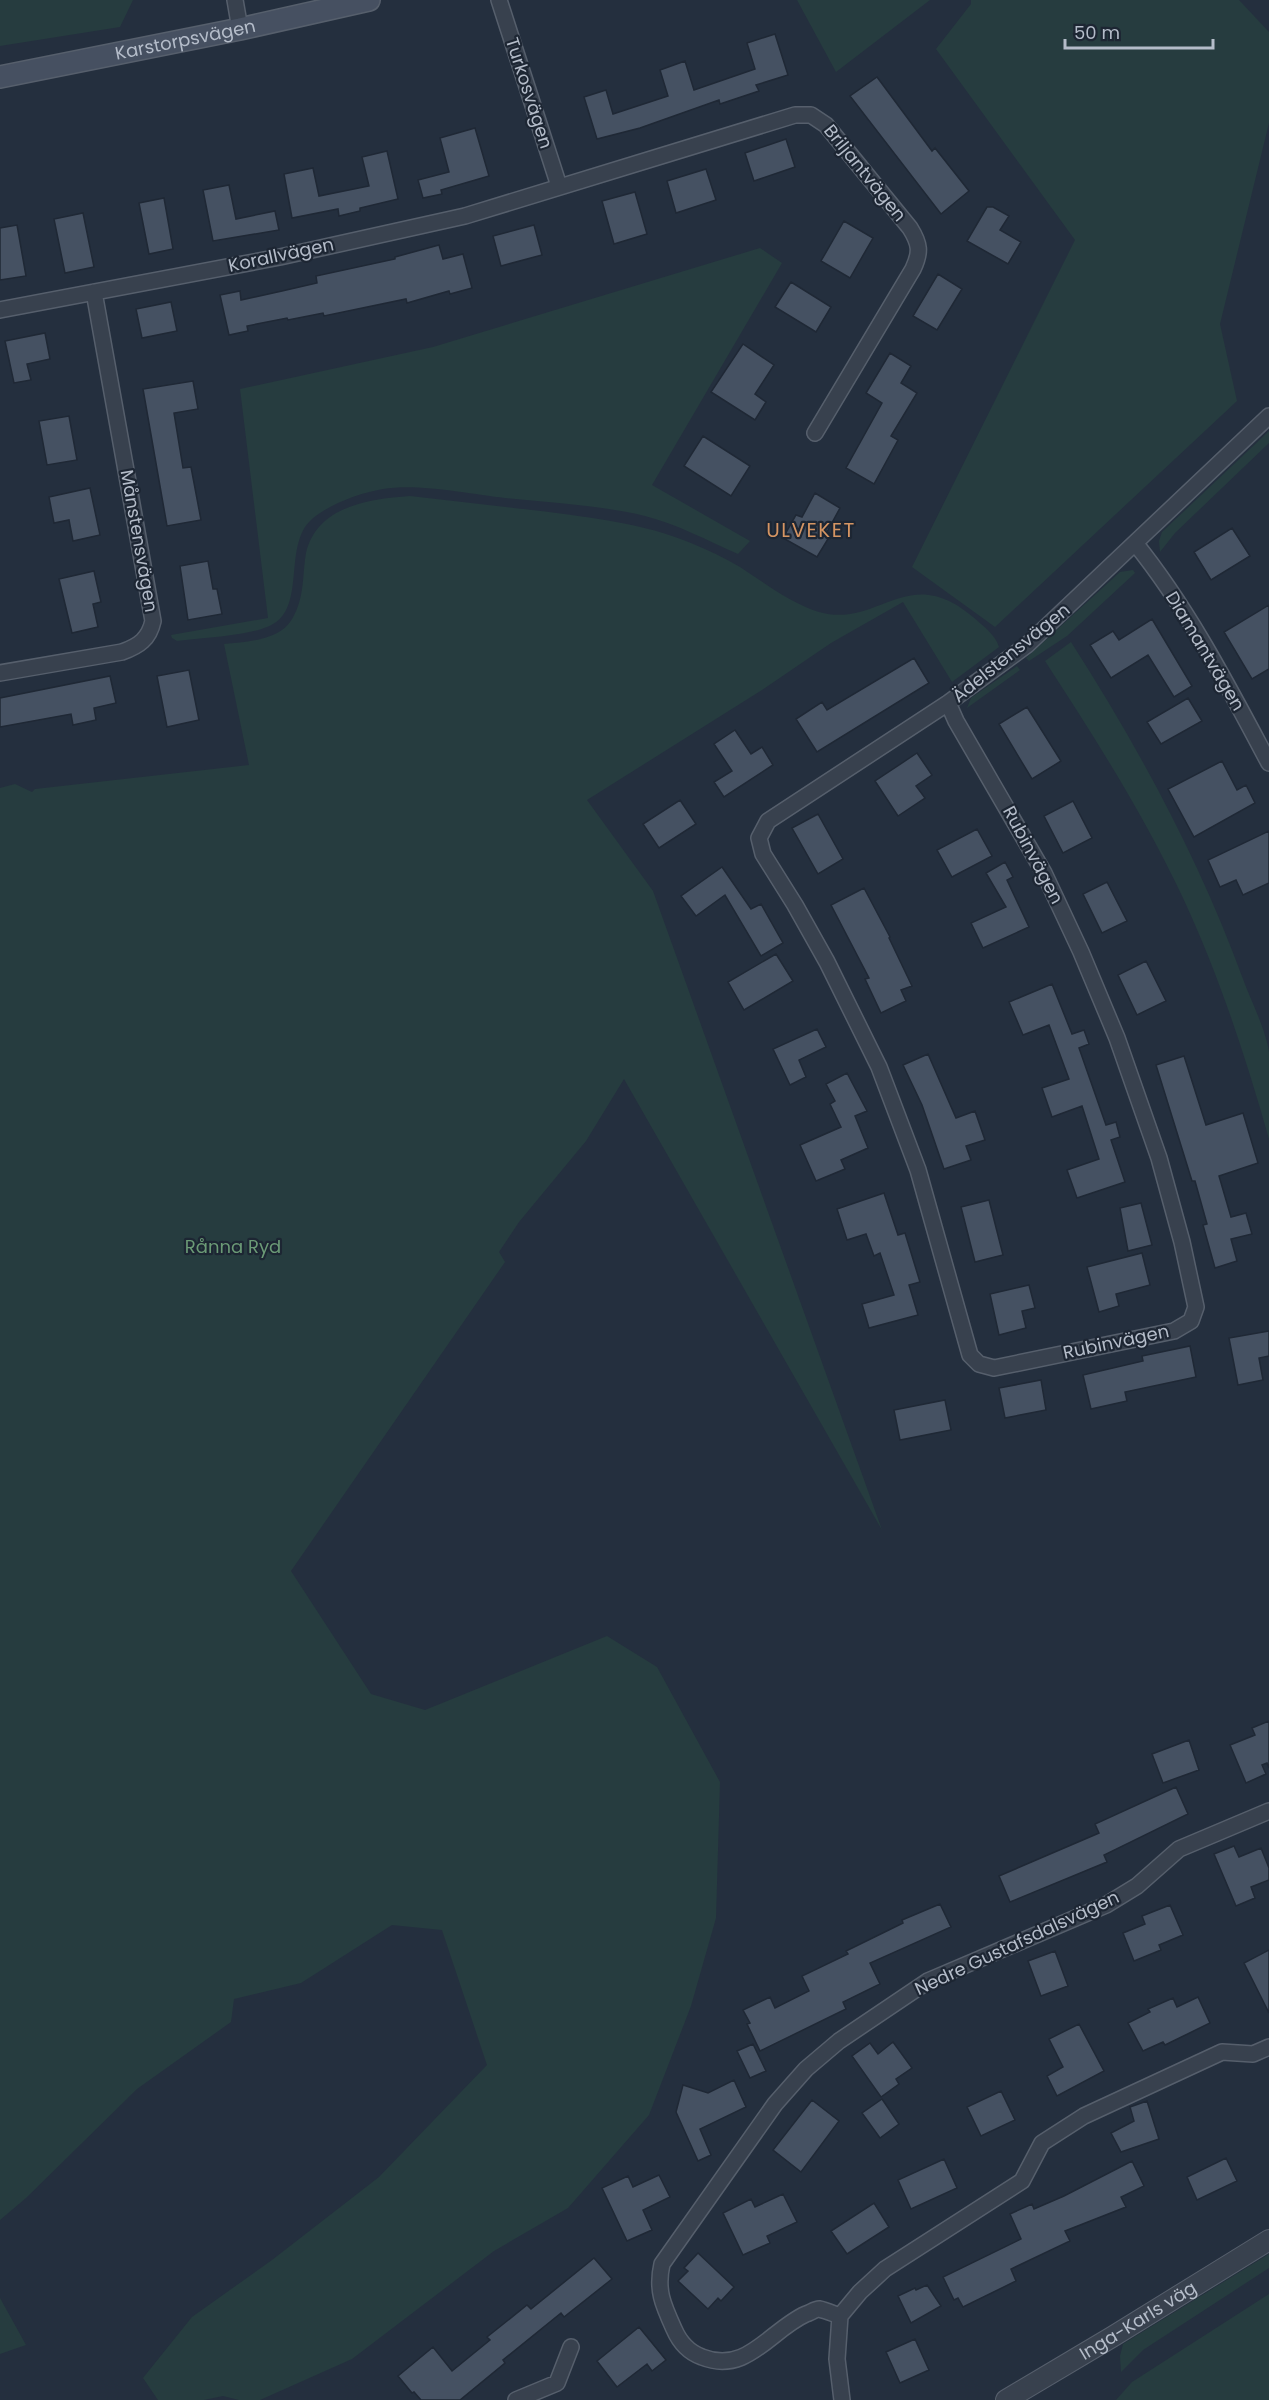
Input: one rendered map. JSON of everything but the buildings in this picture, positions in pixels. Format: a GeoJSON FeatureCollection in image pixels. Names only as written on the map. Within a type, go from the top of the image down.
{"type":"FeatureCollection","features":[{"type":"Feature","properties":{"kind":"main road","name":"Karstorpsvägen"},"geometry":{"type":"LineString","coordinates":[[0,77],[240,29],[369,0]]}},
{"type":"Feature","properties":{"kind":"street"},"geometry":{"type":"LineString","coordinates":[[235,0],[240,29]]}},
{"type":"Feature","properties":{"kind":"street","name":"Turkosvägen"},"geometry":{"type":"LineString","coordinates":[[499,0],[559,186]]}},
{"type":"Feature","properties":{"kind":"street","name":"Briljantvägen"},"geometry":{"type":"LineString","coordinates":[[559,186],[795,116],[810,115],[826,125],[910,228],[918,240],[920,254],[815,433]]}},
{"type":"Feature","properties":{"kind":"street","name":"Korallvägen"},"geometry":{"type":"LineString","coordinates":[[0,310],[280,256],[453,218],[559,186]]}},
{"type":"Feature","properties":{"kind":"street","name":"Månstensvägen"},"geometry":{"type":"LineString","coordinates":[[0,673],[122,652],[135,648],[151,632],[153,621],[94,292]]}},
{"type":"Feature","properties":{"kind":"street","name":"Ädelstensvägen"},"geometry":{"type":"LineString","coordinates":[[759,838],[768,821],[948,703],[1027,645],[1269,416]]}},
{"type":"Feature","properties":{"kind":"street","name":"Diamantvägen"},"geometry":{"type":"LineString","coordinates":[[1135,543],[1152,565],[1221,673],[1269,763]]}},
{"type":"Feature","properties":{"kind":"street","name":"Rubinvägen"},"geometry":{"type":"LineString","coordinates":[[759,838],[763,855],[827,962],[879,1067],[918,1170],[970,1355],[979,1364],[994,1368],[1174,1331],[1191,1321],[1196,1307],[1182,1242],[1159,1158],[1117,1038],[1081,952],[1044,873],[956,722],[948,703]]}},
{"type":"Feature","properties":{"kind":"street","name":"Nedre Gustafsdalsvägen"},"geometry":{"type":"LineString","coordinates":[[840,2316],[817,2309],[794,2319],[761,2347],[738,2359],[714,2362],[689,2352],[676,2334],[664,2307],[658,2281],[662,2264],[775,2104],[806,2069],[839,2041],[928,1981],[1106,1905],[1137,1886],[1179,1849],[1269,1811]]}},
{"type":"Feature","properties":{"kind":"street"},"geometry":{"type":"LineString","coordinates":[[842,2400],[837,2359],[840,2316],[860,2292],[885,2269],[1022,2181],[1042,2143],[1084,2116],[1222,2052],[1253,2054],[1269,2047]]}},
{"type":"Feature","properties":{"kind":"street","name":"Inga-Karls väg"},"geometry":{"type":"LineString","coordinates":[[1006,2400],[1269,2240]]}},
{"type":"Feature","properties":{"kind":"street"},"geometry":{"type":"LineString","coordinates":[[516,2400],[557,2383],[571,2347]]}},
{"type":"Feature","properties":{"kind":"green space"},"geometry":{"type":"Polygon","coordinates":[[[0,0],[133,0],[120,27],[0,46],[0,0]]]}},
{"type":"Feature","properties":{"kind":"green space"},"geometry":{"type":"Polygon","coordinates":[[[797,0],[930,0],[836,72],[797,0]]]}},
{"type":"Feature","properties":{"kind":"green space"},"geometry":{"type":"Polygon","coordinates":[[[971,0],[1239,0],[1269,32],[1269,123],[1220,324],[1237,401],[995,627],[912,567],[1075,240],[936,49],[971,4],[971,0]]]}},
{"type":"Feature","properties":{"kind":"green space"},"geometry":{"type":"Polygon","coordinates":[[[760,248],[782,263],[652,485],[750,541],[738,554],[669,523],[628,512],[427,488],[383,489],[345,500],[312,519],[303,531],[298,545],[292,593],[280,619],[267,627],[247,633],[177,641],[172,638],[171,635],[268,618],[240,389],[433,347],[760,248]]]}},
{"type":"Feature","properties":{"kind":"green space"},"geometry":{"type":"Polygon","coordinates":[[[1269,431],[1269,443],[1175,533],[1160,552],[1159,541],[1162,532],[1269,431]]]}},
{"type":"Feature","properties":{"kind":"green space","name":"Rånna Ryd"},"geometry":{"type":"Polygon","coordinates":[[[410,496],[580,516],[618,522],[673,536],[716,554],[788,598],[819,612],[840,615],[859,612],[911,595],[930,595],[950,601],[973,617],[992,634],[999,647],[952,682],[903,602],[831,643],[762,690],[587,800],[653,891],[882,1530],[624,1079],[586,1141],[519,1222],[499,1252],[505,1262],[291,1571],[371,1694],[425,1710],[607,1636],[657,1667],[720,1782],[716,1918],[691,2006],[649,2115],[568,2208],[494,2251],[352,2359],[260,2400],[239,2400],[223,2396],[204,2400],[158,2400],[143,2378],[192,2317],[272,2260],[379,2177],[487,2065],[442,1930],[392,1925],[301,1983],[234,1999],[231,2022],[137,2089],[26,2198],[0,2220],[0,788],[15,784],[32,792],[35,789],[249,765],[224,644],[262,639],[276,634],[288,625],[299,603],[306,553],[312,537],[333,515],[362,503],[410,496]]]}},
{"type":"Feature","properties":{"kind":"green space"},"geometry":{"type":"Polygon","coordinates":[[[1133,570],[1135,573],[1067,636],[1029,661],[1026,658],[1120,572],[1133,570]]]}},
{"type":"Feature","properties":{"kind":"green space"},"geometry":{"type":"Polygon","coordinates":[[[1071,642],[1121,723],[1188,848],[1208,891],[1262,1025],[1269,1052],[1269,1139],[1231,1017],[1183,898],[1135,807],[1045,661],[1071,642]]]}},
{"type":"Feature","properties":{"kind":"green space"},"geometry":{"type":"Polygon","coordinates":[[[1017,666],[1020,670],[967,708],[971,698],[1017,666]]]}},
{"type":"Feature","properties":{"kind":"green space"},"geometry":{"type":"Polygon","coordinates":[[[1269,2254],[1269,2268],[1143,2350],[1121,2372],[1120,2356],[1123,2344],[1269,2254]]]}},
{"type":"Feature","properties":{"kind":"green space"},"geometry":{"type":"Polygon","coordinates":[[[1269,2294],[1269,2400],[1116,2400],[1132,2382],[1269,2294]]]}},
{"type":"Feature","properties":{"kind":"green space"},"geometry":{"type":"Polygon","coordinates":[[[0,2298],[26,2345],[0,2354],[0,2298]]]}},
{"type":"Feature","properties":{"kind":"district","name":"ULVEKET"},"geometry":{"type":"Point","coordinates":[811,530]}}]}
